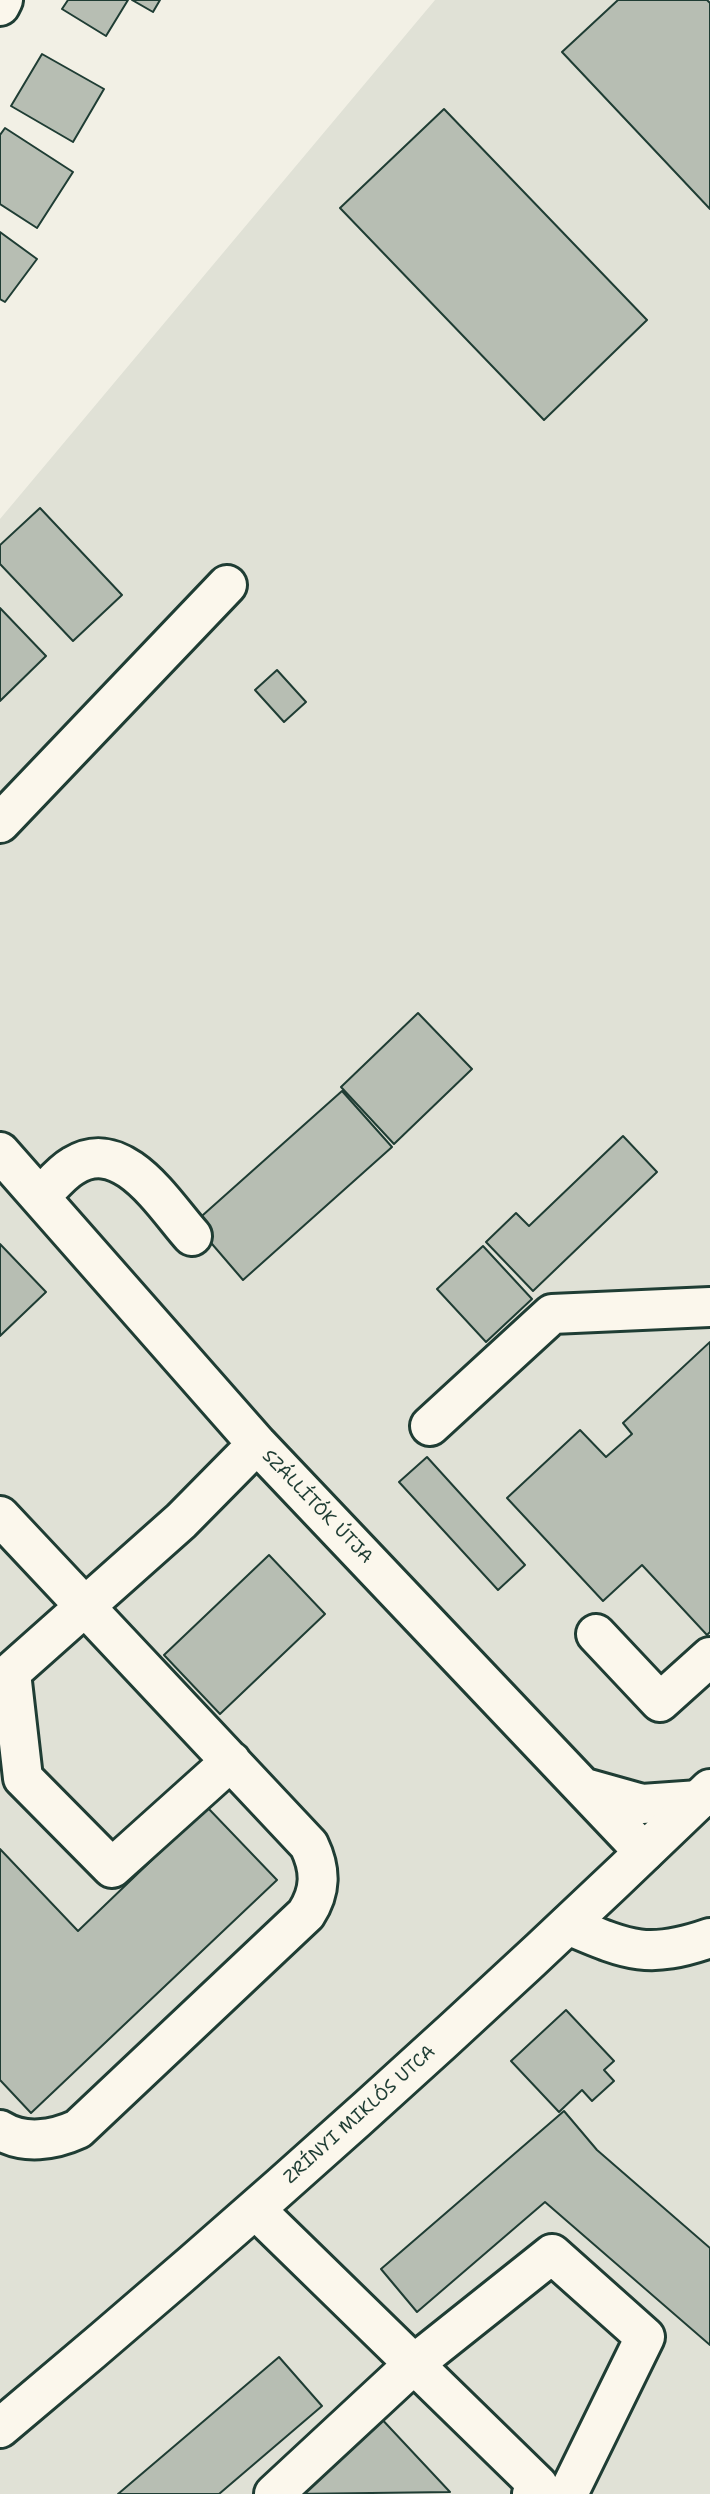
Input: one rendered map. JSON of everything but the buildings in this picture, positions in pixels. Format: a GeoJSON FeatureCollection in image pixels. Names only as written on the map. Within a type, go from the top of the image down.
{"type":"FeatureCollection","features":[{"type":"Feature","properties":{"kind":"street"},"geometry":{"type":"LineString","coordinates":[[0,6],[4,0]]}},
{"type":"Feature","properties":{"kind":"street"},"geometry":{"type":"LineString","coordinates":[[0,823],[227,585]]}},
{"type":"Feature","properties":{"kind":"street","name":"SZÁLLÍTÓK ÚTJA"},"geometry":{"type":"LineString","coordinates":[[0,1152],[257,1444],[644,1852]]}},
{"type":"Feature","properties":{"kind":"street"},"geometry":{"type":"LineString","coordinates":[[41,1196],[72,1166],[82,1161],[94,1157],[118,1161],[136,1173],[192,1236]]}},
{"type":"Feature","properties":{"kind":"street"},"geometry":{"type":"LineString","coordinates":[[430,1426],[552,1314],[710,1307]]}},
{"type":"Feature","properties":{"kind":"street"},"geometry":{"type":"LineString","coordinates":[[232,1761],[112,1868],[23,1778],[5,1678],[181,1521],[257,1444]]}},
{"type":"Feature","properties":{"kind":"street"},"geometry":{"type":"LineString","coordinates":[[0,1517],[309,1845],[316,1861],[319,1882],[315,1900],[306,1914],[78,2129],[59,2138],[45,2139],[25,2139],[0,2130]]}},
{"type":"Feature","properties":{"kind":"street"},"geometry":{"type":"LineString","coordinates":[[596,1634],[660,1702],[710,1657]]}},
{"type":"Feature","properties":{"kind":"street"},"geometry":{"type":"LineString","coordinates":[[584,1788],[642,1804],[704,1795]]}},
{"type":"Feature","properties":{"kind":"street","name":"ZRÍNYI MIKLÓS UTCA"},"geometry":{"type":"LineString","coordinates":[[0,2428],[256,2210],[568,1924],[704,1795]]}},
{"type":"Feature","properties":{"kind":"street"},"geometry":{"type":"LineString","coordinates":[[568,1924],[637,1951],[662,1950],[710,1938]]}},
{"type":"Feature","properties":{"kind":"street"},"geometry":{"type":"LineString","coordinates":[[256,2210],[414,2364],[546,2492],[645,2337],[552,2254],[414,2364],[274,2494]]}},
{"type":"Feature","properties":{"kind":"shaded area"},"geometry":{"type":"Polygon","coordinates":[[[435,0],[710,0],[710,2494],[0,2494],[0,519],[435,0]]]}}]}
